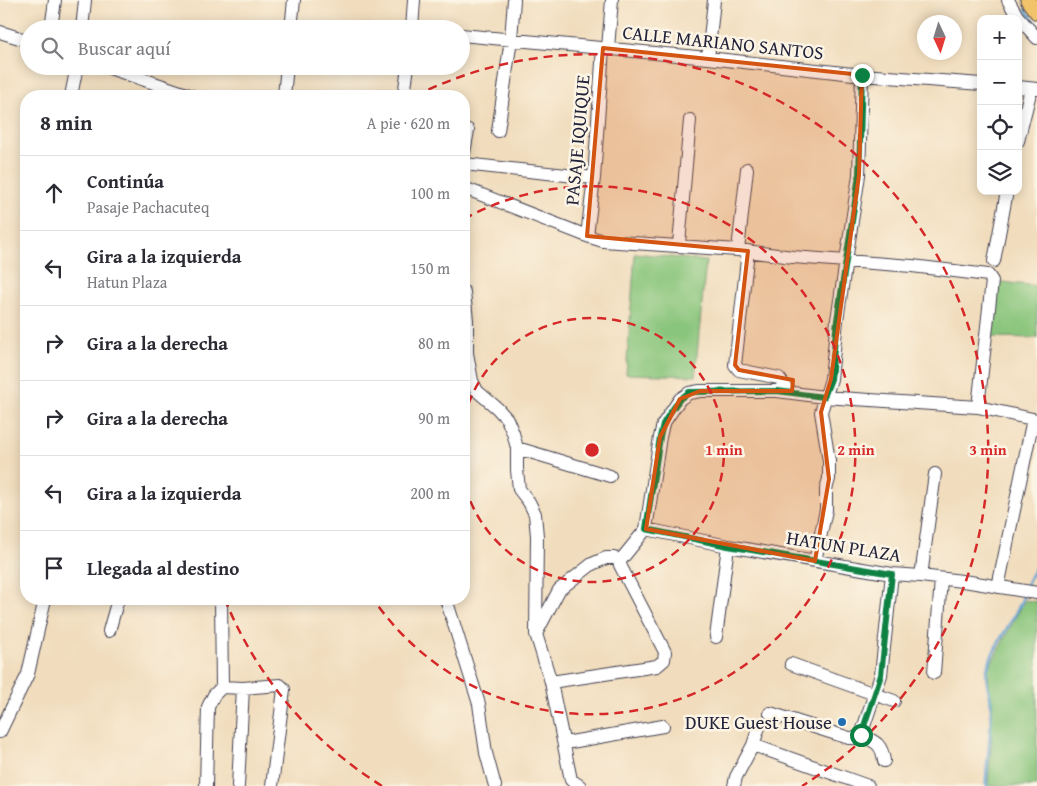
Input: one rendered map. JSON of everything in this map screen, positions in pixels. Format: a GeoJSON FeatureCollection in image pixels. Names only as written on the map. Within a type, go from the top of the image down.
{"type":"FeatureCollection","features":[{"type":"Feature","properties":{"kind":"main road"},"geometry":{"type":"LineString","coordinates":[[1028,0],[1037,12]]}},
{"type":"Feature","properties":{"kind":"street"},"geometry":{"type":"LineString","coordinates":[[52,20],[55,0]]}},
{"type":"Feature","properties":{"kind":"street"},"geometry":{"type":"LineString","coordinates":[[83,20],[85,0]]}},
{"type":"Feature","properties":{"kind":"street"},"geometry":{"type":"LineString","coordinates":[[292,20],[294,0]]}},
{"type":"Feature","properties":{"kind":"street"},"geometry":{"type":"LineString","coordinates":[[413,20],[414,0]]}},
{"type":"Feature","properties":{"kind":"street"},"geometry":{"type":"LineString","coordinates":[[498,131],[511,39],[514,0]]}},
{"type":"Feature","properties":{"kind":"street","name":"PASAJE IQUIQUE"},"geometry":{"type":"LineString","coordinates":[[587,236],[605,48],[612,0]]}},
{"type":"Feature","properties":{"kind":"street"},"geometry":{"type":"LineString","coordinates":[[708,58],[714,0]]}},
{"type":"Feature","properties":{"kind":"street"},"geometry":{"type":"LineString","coordinates":[[1008,0],[1017,16],[1037,38]]}},
{"type":"Feature","properties":{"kind":"street"},"geometry":{"type":"LineString","coordinates":[[0,32],[20,38]]}},
{"type":"Feature","properties":{"kind":"street","name":"CALLE MARIANO SANTOS"},"geometry":{"type":"LineString","coordinates":[[470,36],[708,58],[862,75],[977,84]]}},
{"type":"Feature","properties":{"kind":"street"},"geometry":{"type":"LineString","coordinates":[[72,90],[75,75]]}},
{"type":"Feature","properties":{"kind":"street"},"geometry":{"type":"LineString","coordinates":[[130,75],[174,90]]}},
{"type":"Feature","properties":{"kind":"street"},"geometry":{"type":"LineString","coordinates":[[285,90],[286,75]]}},
{"type":"Feature","properties":{"kind":"street"},"geometry":{"type":"LineString","coordinates":[[405,90],[407,75]]}},
{"type":"Feature","properties":{"kind":"street"},"geometry":{"type":"LineString","coordinates":[[816,561],[826,510],[826,489],[829,479],[829,461],[821,412],[831,379],[837,320],[859,175],[862,75]]}},
{"type":"Feature","properties":{"kind":"street"},"geometry":{"type":"LineString","coordinates":[[1022,122],[1029,88]]}},
{"type":"Feature","properties":{"kind":"street"},"geometry":{"type":"LineString","coordinates":[[679,244],[690,120]]}},
{"type":"Feature","properties":{"kind":"street"},"geometry":{"type":"LineString","coordinates":[[470,165],[594,178]]}},
{"type":"Feature","properties":{"kind":"street"},"geometry":{"type":"LineString","coordinates":[[747,169],[735,365],[739,370],[779,378],[789,392]]}},
{"type":"Feature","properties":{"kind":"street"},"geometry":{"type":"LineString","coordinates":[[470,190],[587,236],[602,240],[679,244],[988,275],[992,281],[978,407]]}},
{"type":"Feature","properties":{"kind":"street"},"geometry":{"type":"LineString","coordinates":[[994,261],[1006,195]]}},
{"type":"Feature","properties":{"kind":"street"},"geometry":{"type":"LineString","coordinates":[[470,370],[472,381],[477,391],[498,408],[507,419],[513,433],[519,489],[532,507],[537,525],[536,634],[551,682],[565,743],[571,780],[580,786]]}},
{"type":"Feature","properties":{"kind":"street"},"geometry":{"type":"LineString","coordinates":[[551,682],[657,666],[664,660],[666,652],[620,565],[620,561],[646,529],[661,431],[669,414],[680,399],[689,392],[789,392],[824,397],[978,407],[1035,420],[998,587]]}},
{"type":"Feature","properties":{"kind":"street"},"geometry":{"type":"LineString","coordinates":[[516,448],[610,476]]}},
{"type":"Feature","properties":{"kind":"street"},"geometry":{"type":"LineString","coordinates":[[921,576],[935,474]]}},
{"type":"Feature","properties":{"kind":"street","name":"HATUN PLAZA"},"geometry":{"type":"LineString","coordinates":[[646,529],[728,546],[892,574],[921,576],[1030,592]]}},
{"type":"Feature","properties":{"kind":"street"},"geometry":{"type":"LineString","coordinates":[[716,637],[728,546]]}},
{"type":"Feature","properties":{"kind":"street"},"geometry":{"type":"LineString","coordinates":[[536,634],[559,590],[592,564],[606,558],[614,558],[620,561]]}},
{"type":"Feature","properties":{"kind":"street"},"geometry":{"type":"LineString","coordinates":[[859,737],[881,675],[892,574]]}},
{"type":"Feature","properties":{"kind":"street"},"geometry":{"type":"LineString","coordinates":[[934,673],[941,579]]}},
{"type":"Feature","properties":{"kind":"street"},"geometry":{"type":"LineString","coordinates":[[0,730],[28,674],[44,605]]}},
{"type":"Feature","properties":{"kind":"street"},"geometry":{"type":"LineString","coordinates":[[109,631],[116,605]]}},
{"type":"Feature","properties":{"kind":"street"},"geometry":{"type":"LineString","coordinates":[[206,786],[208,707],[214,695],[222,687],[220,605]]}},
{"type":"Feature","properties":{"kind":"street"},"geometry":{"type":"LineString","coordinates":[[448,605],[479,704],[486,753],[495,786]]}},
{"type":"Feature","properties":{"kind":"street"},"geometry":{"type":"LineString","coordinates":[[791,664],[894,701]]}},
{"type":"Feature","properties":{"kind":"street"},"geometry":{"type":"LineString","coordinates":[[222,687],[243,688],[280,685],[284,688],[272,786]]}},
{"type":"Feature","properties":{"kind":"street"},"geometry":{"type":"LineString","coordinates":[[238,786],[243,688]]}},
{"type":"Feature","properties":{"kind":"street"},"geometry":{"type":"LineString","coordinates":[[770,713],[849,738],[859,737],[877,743],[883,751],[884,761]]}},
{"type":"Feature","properties":{"kind":"street"},"geometry":{"type":"LineString","coordinates":[[565,743],[663,726]]}},
{"type":"Feature","properties":{"kind":"street"},"geometry":{"type":"LineString","coordinates":[[734,786],[736,777],[753,745],[759,727]]}},
{"type":"Feature","properties":{"kind":"street"},"geometry":{"type":"LineString","coordinates":[[753,745],[868,786]]}},
{"type":"Feature","properties":{"kind":"highlighted area"},"geometry":{"type":"Polygon","coordinates":[[[603,48],[862,75],[859,175],[831,379],[821,412],[829,479],[815,561],[646,529],[660,437],[680,399],[700,391],[792,391],[793,380],[739,370],[735,365],[748,251],[587,236],[603,48]]]}},
{"type":"Feature","properties":{"kind":"green space"},"geometry":{"type":"Polygon","coordinates":[[[635,253],[706,261],[695,376],[626,374],[635,253]]]}},
{"type":"Feature","properties":{"kind":"green space"},"geometry":{"type":"Polygon","coordinates":[[[994,281],[1037,286],[1037,338],[988,337],[994,281]]]}},
{"type":"Feature","properties":{"kind":"green space"},"geometry":{"type":"Polygon","coordinates":[[[1025,600],[1037,602],[1037,786],[988,786],[992,702],[988,669],[1025,600]]]}},
{"type":"Feature","properties":{"kind":"waterway"},"geometry":{"type":"LineString","coordinates":[[1026,10],[1037,25]]}},
{"type":"Feature","properties":{"kind":"waterway"},"geometry":{"type":"LineString","coordinates":[[1026,589],[1037,565]]}},
{"type":"Feature","properties":{"kind":"waterway"},"geometry":{"type":"LineString","coordinates":[[988,786],[986,784],[991,700],[986,678],[987,670],[994,651],[1024,595]]}},
{"type":"Feature","properties":{"kind":"place","name":"DUKE Guest House"},"geometry":{"type":"Point","coordinates":[842,722]}},
{"type":"Feature","properties":{"kind":"route"},"geometry":{"type":"LineString","coordinates":[[861,735],[881,675],[892,574],[728,546],[646,529],[663,424],[680,399],[689,392],[777,391],[824,397],[831,379],[837,320],[859,175],[862,75]]}}]}
